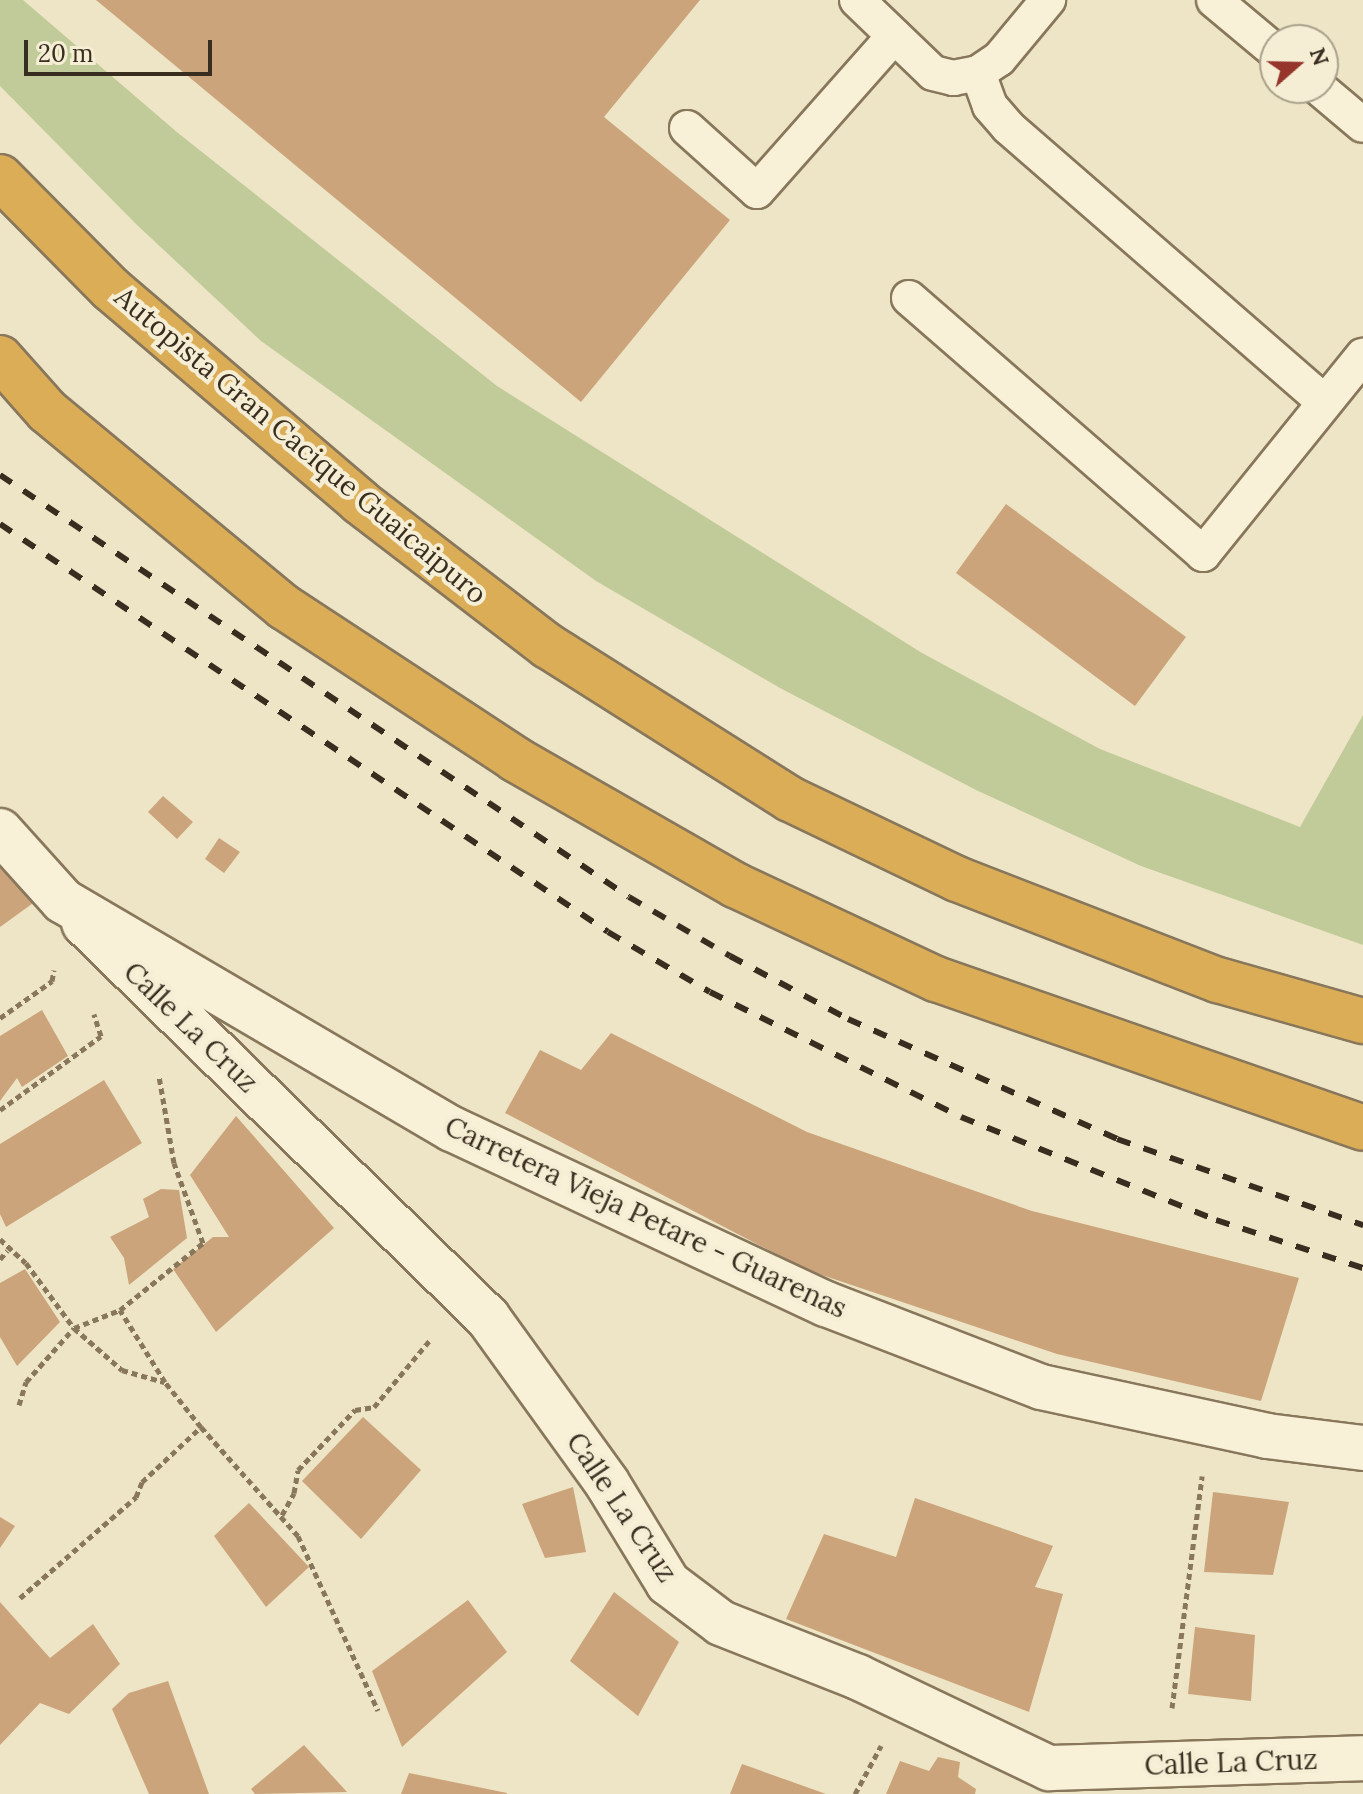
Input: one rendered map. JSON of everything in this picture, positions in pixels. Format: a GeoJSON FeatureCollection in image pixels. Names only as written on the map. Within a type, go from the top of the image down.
{"type":"FeatureCollection","features":[{"type":"Feature","properties":{"kind":"highway","name":"Autopista Gran Cacique Guaicaipuro"},"geometry":{"type":"LineString","coordinates":[[0,177],[111,289],[360,502],[548,646],[790,799],[957,879],[1218,980],[1363,1021]]}},
{"type":"Feature","properties":{"kind":"highway"},"geometry":{"type":"LineString","coordinates":[[0,358],[47,411],[284,607],[515,759],[735,885],[936,979],[1363,1128]]}},
{"type":"Feature","properties":{"kind":"street","name":"Carretera Vieja Petare - Guarenas"},"geometry":{"type":"LineString","coordinates":[[0,831],[63,901],[452,1129],[826,1304],[1041,1387],[1209,1424],[1363,1448]]}},
{"type":"Feature","properties":{"kind":"street","name":"Calle La Cruz"},"geometry":{"type":"LineString","coordinates":[[63,901],[466,1296],[555,1408],[668,1583],[721,1623],[858,1677],[1049,1768],[1363,1758]]}},
{"type":"Feature","properties":{"kind":"lane"},"geometry":{"type":"LineString","coordinates":[[857,0],[933,73],[953,78],[978,73],[999,59],[1048,0]]}},
{"type":"Feature","properties":{"kind":"lane"},"geometry":{"type":"LineString","coordinates":[[1214,0],[1259,38]]}},
{"type":"Feature","properties":{"kind":"lane"},"geometry":{"type":"LineString","coordinates":[[687,128],[757,191],[894,36]]}},
{"type":"Feature","properties":{"kind":"lane"},"geometry":{"type":"LineString","coordinates":[[978,73],[990,106],[1008,127],[1324,402]]}},
{"type":"Feature","properties":{"kind":"lane"},"geometry":{"type":"LineString","coordinates":[[1338,104],[1363,125]]}},
{"type":"Feature","properties":{"kind":"lane"},"geometry":{"type":"LineString","coordinates":[[909,298],[1203,554],[1363,356]]}},
{"type":"Feature","properties":{"kind":"path"},"geometry":{"type":"LineString","coordinates":[[0,1018],[52,981],[63,901]]}},
{"type":"Feature","properties":{"kind":"path"},"geometry":{"type":"LineString","coordinates":[[0,1110],[101,1036],[92,1006]]}},
{"type":"Feature","properties":{"kind":"path"},"geometry":{"type":"LineString","coordinates":[[19,1405],[26,1382],[74,1328],[120,1310],[203,1243],[174,1163],[156,1062]]}},
{"type":"Feature","properties":{"kind":"path"},"geometry":{"type":"LineString","coordinates":[[0,1239],[7,1251],[26,1263],[74,1328],[122,1370],[165,1382]]}},
{"type":"Feature","properties":{"kind":"path"},"geometry":{"type":"LineString","coordinates":[[0,1259],[7,1251]]}},
{"type":"Feature","properties":{"kind":"path"},"geometry":{"type":"LineString","coordinates":[[282,1515],[294,1493],[298,1470],[355,1410],[374,1407],[466,1296]]}},
{"type":"Feature","properties":{"kind":"path"},"geometry":{"type":"LineString","coordinates":[[120,1310],[165,1382],[201,1427],[282,1515],[310,1558],[331,1616],[378,1711]]}},
{"type":"Feature","properties":{"kind":"path"},"geometry":{"type":"LineString","coordinates":[[1165,1764],[1209,1424]]}},
{"type":"Feature","properties":{"kind":"path"},"geometry":{"type":"LineString","coordinates":[[20,1598],[136,1497],[142,1482],[201,1427]]}},
{"type":"Feature","properties":{"kind":"green space"},"geometry":{"type":"Polygon","coordinates":[[[0,0],[23,0],[178,133],[497,386],[922,653],[1100,749],[1300,827],[1363,715],[1363,945],[1141,866],[976,790],[780,688],[596,581],[261,341],[136,224],[0,86],[0,0]]]}},
{"type":"Feature","properties":{"kind":"building"},"geometry":{"type":"Polygon","coordinates":[[[96,0],[700,0],[604,117],[730,220],[581,402],[96,0]]]}},
{"type":"Feature","properties":{"kind":"building"},"geometry":{"type":"Polygon","coordinates":[[[1006,504],[1186,637],[1135,706],[956,573],[1006,504]]]}},
{"type":"Feature","properties":{"kind":"building"},"geometry":{"type":"Polygon","coordinates":[[[163,796],[193,822],[177,839],[148,812],[163,796]]]}},
{"type":"Feature","properties":{"kind":"building"},"geometry":{"type":"Polygon","coordinates":[[[219,838],[240,852],[224,873],[205,859],[219,838]]]}},
{"type":"Feature","properties":{"kind":"building"},"geometry":{"type":"Polygon","coordinates":[[[0,868],[36,901],[0,927],[0,868]]]}},
{"type":"Feature","properties":{"kind":"building"},"geometry":{"type":"Polygon","coordinates":[[[42,1010],[68,1056],[22,1087],[17,1078],[0,1101],[0,1036],[42,1010]]]}},
{"type":"Feature","properties":{"kind":"building"},"geometry":{"type":"Polygon","coordinates":[[[611,1033],[807,1132],[1032,1211],[1299,1278],[1261,1401],[1057,1354],[807,1270],[505,1113],[540,1050],[581,1070],[611,1033]]]}},
{"type":"Feature","properties":{"kind":"building"},"geometry":{"type":"Polygon","coordinates":[[[104,1080],[142,1143],[6,1227],[0,1214],[0,1144],[104,1080]]]}},
{"type":"Feature","properties":{"kind":"building"},"geometry":{"type":"Polygon","coordinates":[[[236,1116],[334,1228],[216,1332],[173,1269],[213,1237],[229,1237],[190,1175],[236,1116]]]}},
{"type":"Feature","properties":{"kind":"building"},"geometry":{"type":"Polygon","coordinates":[[[161,1189],[179,1190],[187,1238],[129,1285],[124,1258],[110,1237],[149,1217],[143,1199],[161,1189]]]}},
{"type":"Feature","properties":{"kind":"building"},"geometry":{"type":"Polygon","coordinates":[[[25,1269],[60,1322],[17,1366],[0,1337],[0,1283],[25,1269]]]}},
{"type":"Feature","properties":{"kind":"building"},"geometry":{"type":"Polygon","coordinates":[[[363,1417],[421,1470],[361,1539],[302,1481],[363,1417]]]}},
{"type":"Feature","properties":{"kind":"building"},"geometry":{"type":"Polygon","coordinates":[[[573,1487],[586,1552],[545,1558],[522,1504],[573,1487]]]}},
{"type":"Feature","properties":{"kind":"building"},"geometry":{"type":"Polygon","coordinates":[[[1213,1492],[1289,1502],[1273,1575],[1204,1572],[1213,1492]]]}},
{"type":"Feature","properties":{"kind":"building"},"geometry":{"type":"Polygon","coordinates":[[[915,1498],[1053,1546],[1035,1587],[1063,1594],[1029,1712],[786,1619],[824,1534],[896,1557],[915,1498]]]}},
{"type":"Feature","properties":{"kind":"building"},"geometry":{"type":"Polygon","coordinates":[[[249,1503],[309,1567],[266,1607],[214,1536],[249,1503]]]}},
{"type":"Feature","properties":{"kind":"building"},"geometry":{"type":"Polygon","coordinates":[[[0,1517],[15,1526],[0,1548],[0,1517]]]}},
{"type":"Feature","properties":{"kind":"building"},"geometry":{"type":"Polygon","coordinates":[[[614,1592],[679,1642],[638,1716],[570,1661],[614,1592]]]}},
{"type":"Feature","properties":{"kind":"building"},"geometry":{"type":"Polygon","coordinates":[[[468,1600],[507,1652],[402,1747],[372,1671],[468,1600]]]}},
{"type":"Feature","properties":{"kind":"building"},"geometry":{"type":"Polygon","coordinates":[[[0,1602],[50,1658],[93,1624],[120,1664],[69,1714],[40,1703],[0,1745],[0,1602]]]}},
{"type":"Feature","properties":{"kind":"building"},"geometry":{"type":"Polygon","coordinates":[[[1195,1627],[1255,1635],[1251,1701],[1188,1694],[1195,1627]]]}},
{"type":"Feature","properties":{"kind":"building"},"geometry":{"type":"Polygon","coordinates":[[[168,1681],[209,1794],[149,1794],[112,1709],[129,1693],[168,1681]]]}},
{"type":"Feature","properties":{"kind":"building"},"geometry":{"type":"Polygon","coordinates":[[[304,1745],[347,1792],[255,1794],[251,1789],[304,1745]]]}},
{"type":"Feature","properties":{"kind":"building"},"geometry":{"type":"Polygon","coordinates":[[[938,1757],[960,1762],[958,1777],[976,1789],[975,1794],[886,1794],[900,1761],[929,1771],[938,1757]]]}},
{"type":"Feature","properties":{"kind":"building"},"geometry":{"type":"Polygon","coordinates":[[[742,1764],[826,1794],[730,1794],[742,1764]]]}},
{"type":"Feature","properties":{"kind":"building"},"geometry":{"type":"Polygon","coordinates":[[[409,1773],[507,1793],[507,1794],[401,1794],[409,1773]]]}},
{"type":"Feature","properties":{"kind":"railway"},"geometry":{"type":"LineString","coordinates":[[0,475],[629,897],[730,956],[848,1019],[1117,1139],[1363,1225]]}},
{"type":"Feature","properties":{"kind":"railway"},"geometry":{"type":"LineString","coordinates":[[0,524],[608,932],[710,992],[961,1117],[1216,1220],[1363,1268]]}}]}
